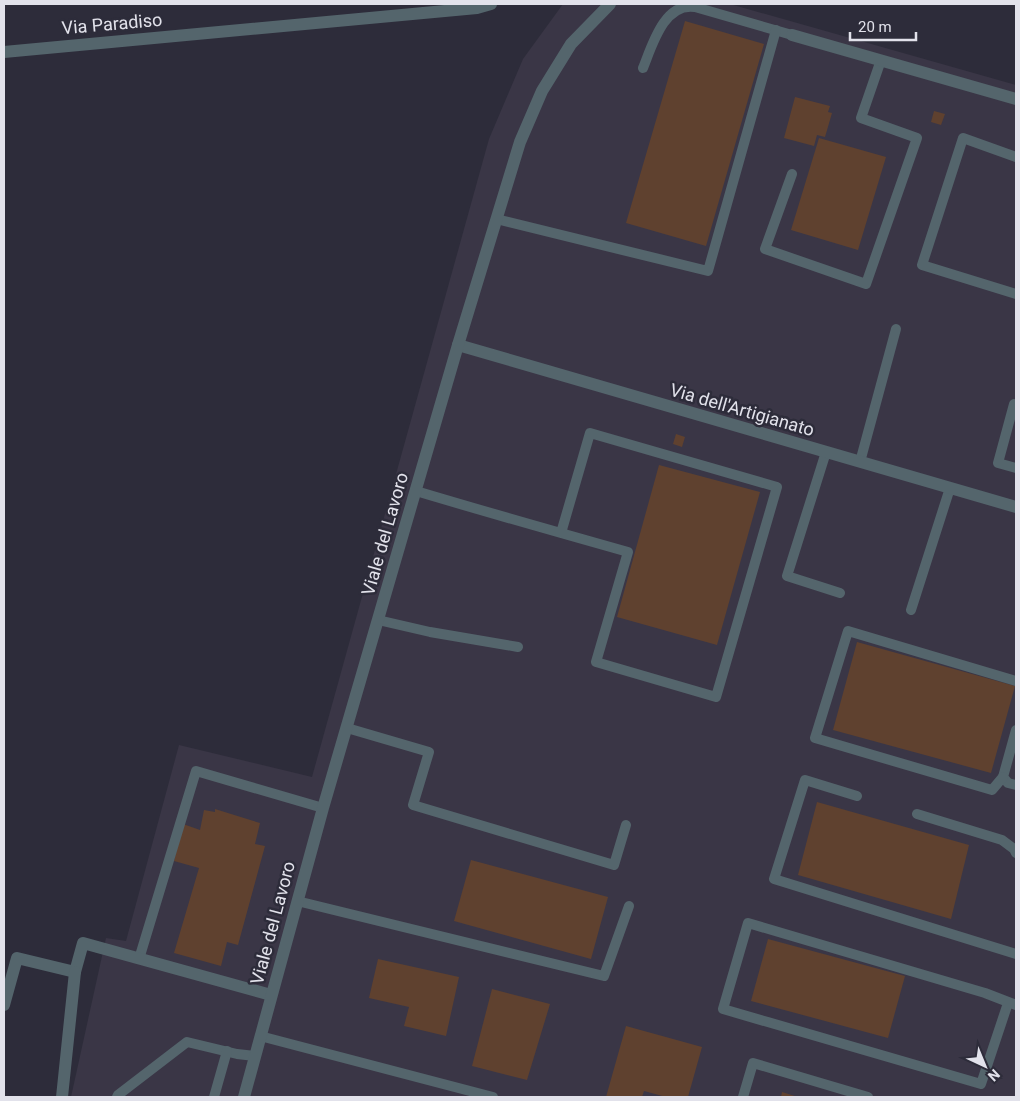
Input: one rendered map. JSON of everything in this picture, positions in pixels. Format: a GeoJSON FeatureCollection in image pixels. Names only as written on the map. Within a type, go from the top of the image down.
{"type":"FeatureCollection","features":[{"type":"Feature","properties":{"kind":"street","name":"Via Paradiso"},"geometry":{"type":"LineString","coordinates":[[4,52],[477,8],[491,4]]}},
{"type":"Feature","properties":{"kind":"street","name":"Viale del Lavoro"},"geometry":{"type":"LineString","coordinates":[[244,1097],[297,900],[458,345],[520,142],[542,92],[571,44],[610,4]]}},
{"type":"Feature","properties":{"kind":"street"},"geometry":{"type":"LineString","coordinates":[[792,35],[1016,99]]}},
{"type":"Feature","properties":{"kind":"street","name":"Via dell'Artigianato"},"geometry":{"type":"LineString","coordinates":[[458,345],[1016,508]]}},
{"type":"Feature","properties":{"kind":"street"},"geometry":{"type":"LineString","coordinates":[[62,1097],[75,972],[83,943],[271,995]]}},
{"type":"Feature","properties":{"kind":"street"},"geometry":{"type":"LineString","coordinates":[[4,1005],[17,958],[75,972]]}},
{"type":"Feature","properties":{"kind":"lane"},"geometry":{"type":"LineString","coordinates":[[643,68],[659,31],[667,19],[676,10],[684,7],[695,7],[792,35]]}},
{"type":"Feature","properties":{"kind":"lane"},"geometry":{"type":"LineString","coordinates":[[496,220],[546,230],[708,271],[776,30]]}},
{"type":"Feature","properties":{"kind":"lane"},"geometry":{"type":"LineString","coordinates":[[792,174],[765,249],[866,284],[917,138],[861,118],[881,60]]}},
{"type":"Feature","properties":{"kind":"lane"},"geometry":{"type":"LineString","coordinates":[[1016,157],[963,138],[922,265],[1016,294]]}},
{"type":"Feature","properties":{"kind":"lane"},"geometry":{"type":"LineString","coordinates":[[860,462],[896,329]]}},
{"type":"Feature","properties":{"kind":"lane"},"geometry":{"type":"LineString","coordinates":[[1014,404],[998,463],[1016,468]]}},
{"type":"Feature","properties":{"kind":"lane"},"geometry":{"type":"LineString","coordinates":[[416,491],[561,533],[628,552],[596,662],[716,697],[777,487],[590,433],[561,533]]}},
{"type":"Feature","properties":{"kind":"lane"},"geometry":{"type":"LineString","coordinates":[[826,452],[786,576],[840,593]]}},
{"type":"Feature","properties":{"kind":"lane"},"geometry":{"type":"LineString","coordinates":[[912,610],[950,488]]}},
{"type":"Feature","properties":{"kind":"lane"},"geometry":{"type":"LineString","coordinates":[[378,620],[430,632],[518,647]]}},
{"type":"Feature","properties":{"kind":"lane"},"geometry":{"type":"LineString","coordinates":[[1016,681],[848,632],[814,738],[992,790],[1003,777],[1016,730]]}},
{"type":"Feature","properties":{"kind":"lane"},"geometry":{"type":"LineString","coordinates":[[347,728],[429,752],[413,805],[614,865],[626,825]]}},
{"type":"Feature","properties":{"kind":"lane"},"geometry":{"type":"LineString","coordinates":[[139,959],[196,771],[324,808]]}},
{"type":"Feature","properties":{"kind":"lane"},"geometry":{"type":"LineString","coordinates":[[1003,777],[1008,783],[1016,785]]}},
{"type":"Feature","properties":{"kind":"lane"},"geometry":{"type":"LineString","coordinates":[[857,796],[805,780],[774,879],[1016,954]]}},
{"type":"Feature","properties":{"kind":"lane"},"geometry":{"type":"LineString","coordinates":[[917,814],[1002,840],[1014,849],[1016,853]]}},
{"type":"Feature","properties":{"kind":"lane"},"geometry":{"type":"LineString","coordinates":[[297,900],[604,976],[628,906]]}},
{"type":"Feature","properties":{"kind":"lane"},"geometry":{"type":"LineString","coordinates":[[748,923],[985,993],[1012,1004],[981,1084],[723,1009],[748,923]]}},
{"type":"Feature","properties":{"kind":"lane"},"geometry":{"type":"LineString","coordinates":[[260,1036],[493,1097]]}},
{"type":"Feature","properties":{"kind":"lane"},"geometry":{"type":"LineString","coordinates":[[117,1097],[118,1094],[187,1042],[255,1056]]}},
{"type":"Feature","properties":{"kind":"lane"},"geometry":{"type":"LineString","coordinates":[[214,1097],[227,1051]]}},
{"type":"Feature","properties":{"kind":"lane"},"geometry":{"type":"LineString","coordinates":[[743,1097],[753,1063],[868,1097]]}},
{"type":"Feature","properties":{"kind":"shaded area"},"geometry":{"type":"Polygon","coordinates":[[[563,4],[730,4],[1016,85],[1016,1097],[71,1097],[106,938],[126,941],[179,745],[312,777],[489,139],[523,59],[563,4]]]}},
{"type":"Feature","properties":{"kind":"building"},"geometry":{"type":"Polygon","coordinates":[[[685,21],[764,44],[706,246],[626,223],[685,21]]]}},
{"type":"Feature","properties":{"kind":"building"},"geometry":{"type":"Polygon","coordinates":[[[795,97],[830,106],[828,112],[832,113],[825,137],[817,135],[814,146],[784,138],[795,97]]]}},
{"type":"Feature","properties":{"kind":"building"},"geometry":{"type":"Polygon","coordinates":[[[934,111],[945,114],[941,125],[931,122],[934,111]]]}},
{"type":"Feature","properties":{"kind":"building"},"geometry":{"type":"Polygon","coordinates":[[[819,138],[886,157],[858,250],[791,230],[819,138]]]}},
{"type":"Feature","properties":{"kind":"building"},"geometry":{"type":"Polygon","coordinates":[[[676,434],[685,437],[682,447],[673,444],[676,434]]]}},
{"type":"Feature","properties":{"kind":"building"},"geometry":{"type":"Polygon","coordinates":[[[659,465],[760,492],[717,645],[617,617],[659,465]]]}},
{"type":"Feature","properties":{"kind":"building"},"geometry":{"type":"Polygon","coordinates":[[[857,642],[1015,686],[991,773],[833,730],[857,642]]]}},
{"type":"Feature","properties":{"kind":"building"},"geometry":{"type":"Polygon","coordinates":[[[817,802],[969,845],[951,919],[798,875],[817,802]]]}},
{"type":"Feature","properties":{"kind":"building"},"geometry":{"type":"Polygon","coordinates":[[[215,809],[260,823],[255,844],[265,846],[238,945],[227,942],[221,966],[174,953],[199,868],[174,861],[183,824],[200,830],[204,810],[215,812],[215,809]]]}},
{"type":"Feature","properties":{"kind":"building"},"geometry":{"type":"Polygon","coordinates":[[[471,860],[608,897],[591,959],[454,921],[471,860]]]}},
{"type":"Feature","properties":{"kind":"building"},"geometry":{"type":"Polygon","coordinates":[[[768,939],[905,976],[888,1038],[751,1001],[768,939]]]}},
{"type":"Feature","properties":{"kind":"building"},"geometry":{"type":"Polygon","coordinates":[[[378,959],[459,977],[446,1036],[404,1026],[409,1007],[369,998],[378,959]]]}},
{"type":"Feature","properties":{"kind":"building"},"geometry":{"type":"Polygon","coordinates":[[[492,989],[550,1004],[527,1080],[472,1066],[492,989]]]}},
{"type":"Feature","properties":{"kind":"building"},"geometry":{"type":"Polygon","coordinates":[[[626,1026],[702,1047],[688,1097],[666,1097],[644,1091],[642,1097],[606,1097],[626,1026]]]}},
{"type":"Feature","properties":{"kind":"building"},"geometry":{"type":"Polygon","coordinates":[[[782,1092],[798,1097],[781,1097],[782,1092]]]}}]}
